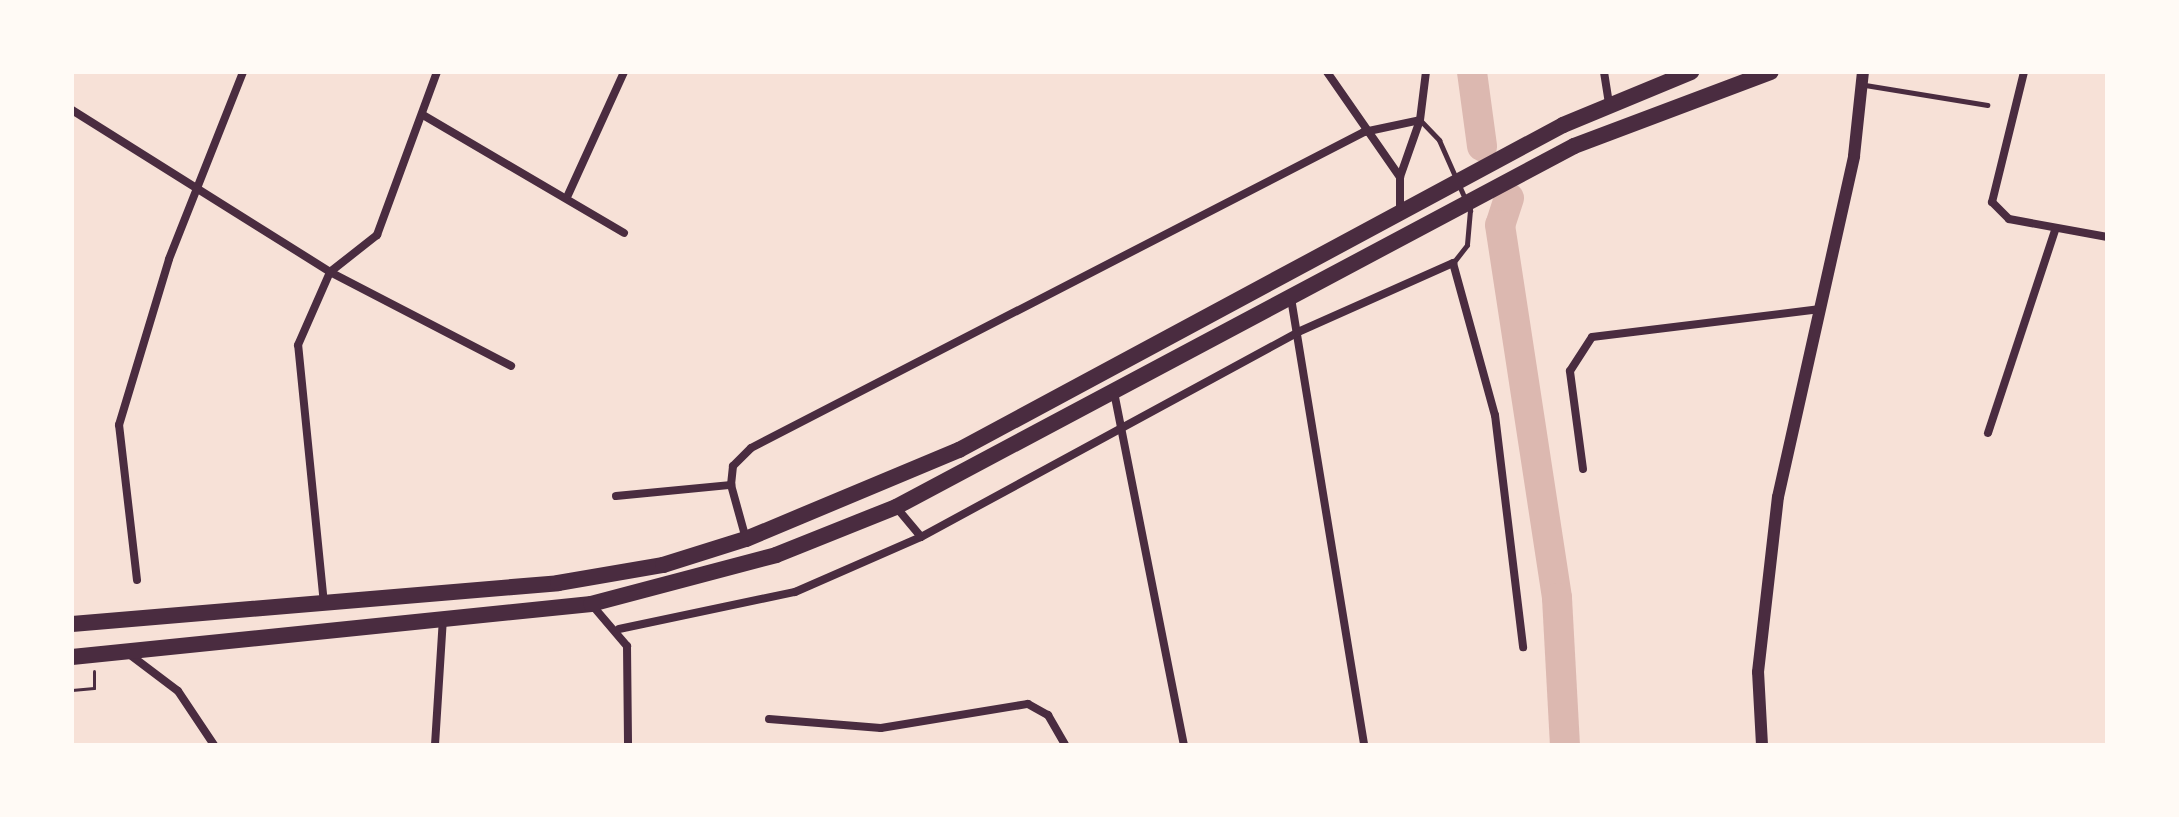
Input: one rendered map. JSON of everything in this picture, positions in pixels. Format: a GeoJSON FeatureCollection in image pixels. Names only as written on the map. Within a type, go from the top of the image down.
{"type":"FeatureCollection","features":[{"type":"Feature","properties":{"kind":"highway"},"geometry":{"type":"LineString","coordinates":[[72,624],[558,583],[663,565],[746,539],[959,450],[1563,125],[1609,103],[1691,72]]}},
{"type":"Feature","properties":{"kind":"highway"},"geometry":{"type":"LineString","coordinates":[[72,657],[591,604],[776,555],[896,507],[1291,298],[1444,212],[1574,146],[1771,72]]}},
{"type":"Feature","properties":{"kind":"street"},"geometry":{"type":"LineString","coordinates":[[137,580],[119,425],[159,287],[203,186],[243,72]]}},
{"type":"Feature","properties":{"kind":"street"},"geometry":{"type":"LineString","coordinates":[[324,605],[296,379],[298,345],[330,272],[377,235],[437,72]]}},
{"type":"Feature","properties":{"kind":"street"},"geometry":{"type":"LineString","coordinates":[[568,195],[624,72]]}},
{"type":"Feature","properties":{"kind":"street"},"geometry":{"type":"LineString","coordinates":[[1327,72],[1364,132],[1400,177]]}},
{"type":"Feature","properties":{"kind":"street"},"geometry":{"type":"LineString","coordinates":[[1400,210],[1400,177],[1420,120],[1426,72]]}},
{"type":"Feature","properties":{"kind":"street"},"geometry":{"type":"LineString","coordinates":[[1604,72],[1609,103]]}},
{"type":"Feature","properties":{"kind":"street"},"geometry":{"type":"LineString","coordinates":[[2024,72],[1992,202],[2009,219],[2055,231],[2107,237]]}},
{"type":"Feature","properties":{"kind":"street"},"geometry":{"type":"LineString","coordinates":[[1762,745],[1758,672],[1765,589],[1864,78]]}},
{"type":"Feature","properties":{"kind":"street"},"geometry":{"type":"LineString","coordinates":[[72,110],[203,186],[330,272],[511,366]]}},
{"type":"Feature","properties":{"kind":"street"},"geometry":{"type":"LineString","coordinates":[[423,115],[568,195],[624,233]]}},
{"type":"Feature","properties":{"kind":"street"},"geometry":{"type":"LineString","coordinates":[[746,539],[731,485],[733,466],[751,448],[1364,132],[1420,120]]}},
{"type":"Feature","properties":{"kind":"street"},"geometry":{"type":"LineString","coordinates":[[1988,433],[2055,231]]}},
{"type":"Feature","properties":{"kind":"street"},"geometry":{"type":"LineString","coordinates":[[619,629],[795,592],[921,537],[1126,431],[1298,332],[1453,263],[1495,415],[1523,647]]}},
{"type":"Feature","properties":{"kind":"street"},"geometry":{"type":"LineString","coordinates":[[1291,298],[1364,745]]}},
{"type":"Feature","properties":{"kind":"street"},"geometry":{"type":"LineString","coordinates":[[1583,469],[1570,371],[1592,337],[1820,309]]}},
{"type":"Feature","properties":{"kind":"street"},"geometry":{"type":"LineString","coordinates":[[1114,392],[1126,431],[1184,745]]}},
{"type":"Feature","properties":{"kind":"street"},"geometry":{"type":"LineString","coordinates":[[616,496],[731,485]]}},
{"type":"Feature","properties":{"kind":"street"},"geometry":{"type":"LineString","coordinates":[[896,507],[921,537]]}},
{"type":"Feature","properties":{"kind":"street"},"geometry":{"type":"LineString","coordinates":[[591,604],[619,629],[630,664],[628,745]]}},
{"type":"Feature","properties":{"kind":"street"},"geometry":{"type":"LineString","coordinates":[[435,745],[443,619]]}},
{"type":"Feature","properties":{"kind":"street"},"geometry":{"type":"LineString","coordinates":[[129,653],[187,700],[214,745]]}},
{"type":"Feature","properties":{"kind":"street"},"geometry":{"type":"LineString","coordinates":[[769,719],[881,728],[1028,704],[1048,715],[1065,745]]}},
{"type":"Feature","properties":{"kind":"lane"},"geometry":{"type":"LineString","coordinates":[[1864,78],[1987,105]]}},
{"type":"Feature","properties":{"kind":"lane"},"geometry":{"type":"LineString","coordinates":[[1420,120],[1439,140],[1470,210],[1470,237],[1453,263]]}},
{"type":"Feature","properties":{"kind":"path"},"geometry":{"type":"LineString","coordinates":[[72,690],[94,688],[95,655]]}},
{"type":"Feature","properties":{"kind":"waterway"},"geometry":{"type":"LineString","coordinates":[[1472,72],[1482,146]]}},
{"type":"Feature","properties":{"kind":"waterway"},"geometry":{"type":"LineString","coordinates":[[1509,198],[1500,225],[1557,598],[1565,745]]}}]}
